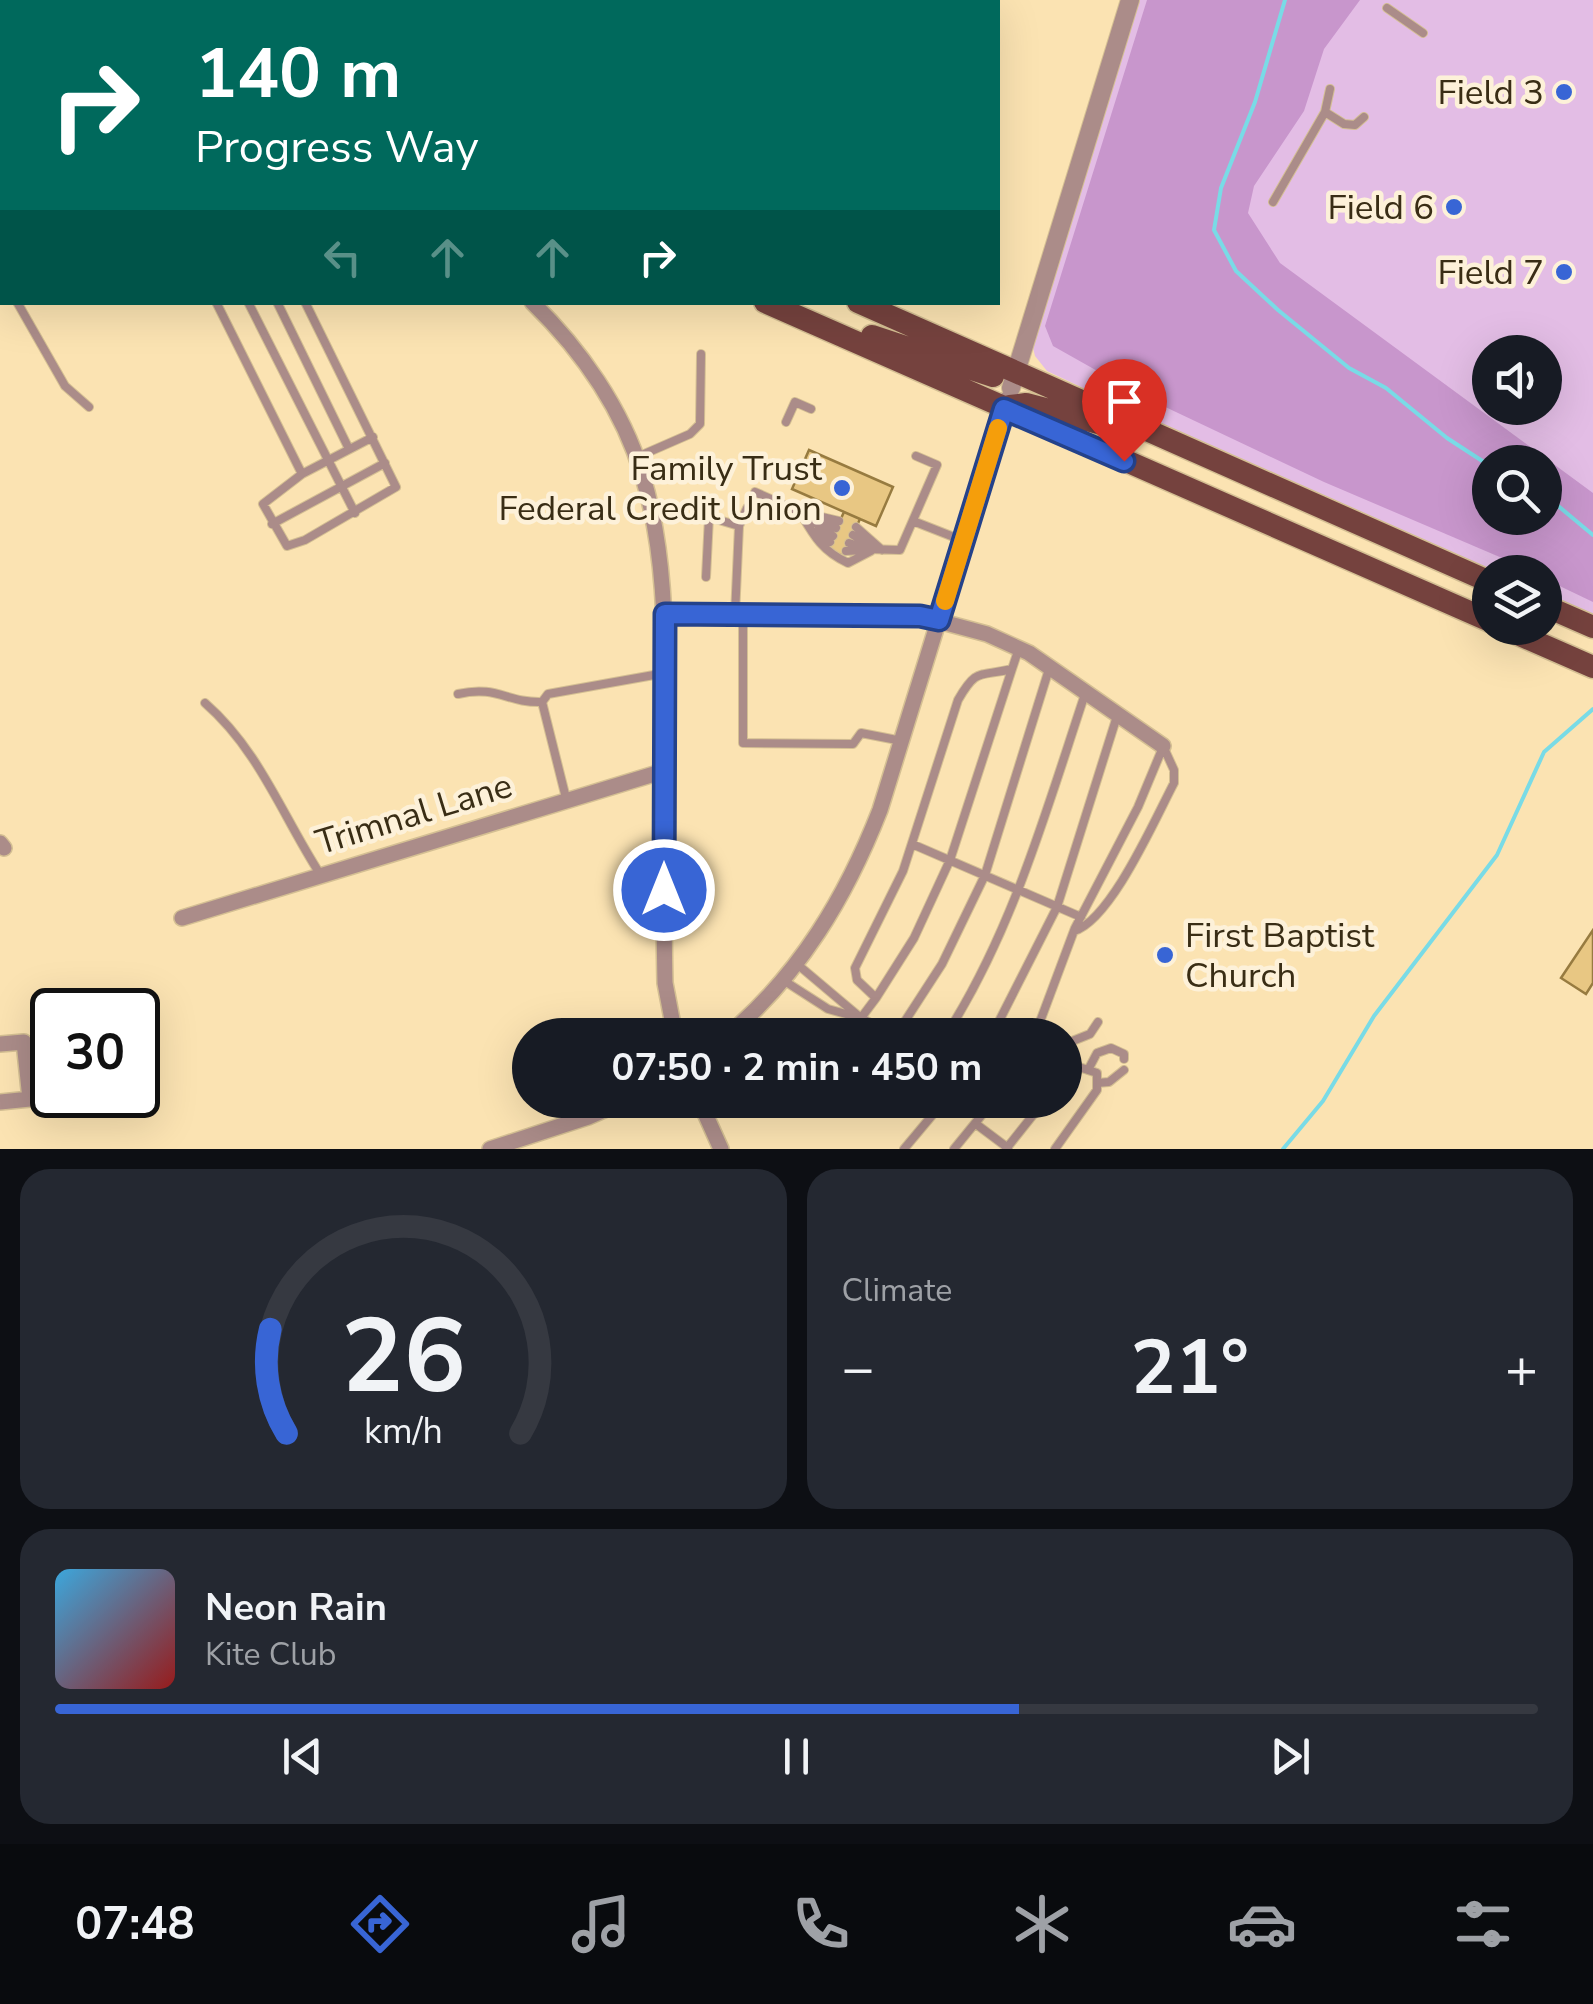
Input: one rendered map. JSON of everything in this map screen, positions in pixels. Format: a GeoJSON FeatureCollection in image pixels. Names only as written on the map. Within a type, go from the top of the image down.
{"type":"FeatureCollection","features":[{"type":"Feature","properties":{"kind":"main road"},"geometry":{"type":"LineString","coordinates":[[774,305],[1010,390],[1181,445],[1472,574]]}},
{"type":"Feature","properties":{"kind":"main road"},"geometry":{"type":"LineString","coordinates":[[775,305],[1004,378],[1010,390],[1026,404],[1181,445]]}},
{"type":"Feature","properties":{"kind":"main road"},"geometry":{"type":"LineString","coordinates":[[863,305],[1010,390],[1472,612]]}},
{"type":"Feature","properties":{"kind":"main road"},"geometry":{"type":"LineString","coordinates":[[1562,613],[1593,627]]}},
{"type":"Feature","properties":{"kind":"main road"},"geometry":{"type":"LineString","coordinates":[[1543,645],[1593,667]]}},
{"type":"Feature","properties":{"kind":"street"},"geometry":{"type":"LineString","coordinates":[[745,1018],[797,964],[842,897],[863,854],[902,741],[1130,0]]}},
{"type":"Feature","properties":{"kind":"street"},"geometry":{"type":"LineString","coordinates":[[535,305],[589,367],[636,458],[659,551],[665,614],[666,982],[671,1018]]}},
{"type":"Feature","properties":{"kind":"street"},"geometry":{"type":"LineString","coordinates":[[665,614],[920,616],[939,620],[1019,648],[1087,690],[1163,746]]}},
{"type":"Feature","properties":{"kind":"street","name":"Trimnal Lane"},"geometry":{"type":"LineString","coordinates":[[182,918],[664,771]]}},
{"type":"Feature","properties":{"kind":"street"},"geometry":{"type":"LineString","coordinates":[[0,1044],[24,1042],[30,1098],[0,1102]]}},
{"type":"Feature","properties":{"kind":"street"},"geometry":{"type":"LineString","coordinates":[[490,1149],[588,1118]]}},
{"type":"Feature","properties":{"kind":"street"},"geometry":{"type":"LineString","coordinates":[[707,1118],[721,1149]]}},
{"type":"Feature","properties":{"kind":"lane"},"geometry":{"type":"LineString","coordinates":[[1387,8],[1423,34]]}},
{"type":"Feature","properties":{"kind":"lane"},"geometry":{"type":"LineString","coordinates":[[1273,202],[1324,112],[1330,90]]}},
{"type":"Feature","properties":{"kind":"lane"},"geometry":{"type":"LineString","coordinates":[[1324,112],[1344,124],[1355,125],[1364,118]]}},
{"type":"Feature","properties":{"kind":"lane"},"geometry":{"type":"LineString","coordinates":[[19,305],[64,386],[89,407]]}},
{"type":"Feature","properties":{"kind":"lane"},"geometry":{"type":"LineString","coordinates":[[218,305],[302,474]]}},
{"type":"Feature","properties":{"kind":"lane"},"geometry":{"type":"LineString","coordinates":[[249,305],[355,513]]}},
{"type":"Feature","properties":{"kind":"lane"},"geometry":{"type":"LineString","coordinates":[[278,305],[349,449]]}},
{"type":"Feature","properties":{"kind":"lane"},"geometry":{"type":"LineString","coordinates":[[308,305],[373,436],[396,488],[292,546],[284,544],[263,504],[302,474],[373,436]]}},
{"type":"Feature","properties":{"kind":"lane"},"geometry":{"type":"LineString","coordinates":[[636,458],[690,434],[700,424],[702,354]]}},
{"type":"Feature","properties":{"kind":"lane"},"geometry":{"type":"LineString","coordinates":[[786,422],[795,402],[810,409]]}},
{"type":"Feature","properties":{"kind":"lane"},"geometry":{"type":"LineString","coordinates":[[800,512],[818,545],[834,557],[848,562],[878,550],[900,550],[937,465],[916,456]]}},
{"type":"Feature","properties":{"kind":"lane"},"geometry":{"type":"LineString","coordinates":[[272,524],[385,463]]}},
{"type":"Feature","properties":{"kind":"lane"},"geometry":{"type":"LineString","coordinates":[[755,492],[835,532],[800,512]]}},
{"type":"Feature","properties":{"kind":"lane"},"geometry":{"type":"LineString","coordinates":[[748,508],[739,526],[743,744],[853,744],[860,733],[902,741]]}},
{"type":"Feature","properties":{"kind":"lane"},"geometry":{"type":"LineString","coordinates":[[706,576],[709,517],[739,526]]}},
{"type":"Feature","properties":{"kind":"lane"},"geometry":{"type":"LineString","coordinates":[[913,521],[964,541]]}},
{"type":"Feature","properties":{"kind":"lane"},"geometry":{"type":"LineString","coordinates":[[878,550],[851,539],[878,550]]}},
{"type":"Feature","properties":{"kind":"lane"},"geometry":{"type":"LineString","coordinates":[[861,1018],[914,938],[950,860],[1019,648]]}},
{"type":"Feature","properties":{"kind":"lane"},"geometry":{"type":"LineString","coordinates":[[905,1018],[942,964],[985,876],[1050,666]]}},
{"type":"Feature","properties":{"kind":"lane"},"geometry":{"type":"LineString","coordinates":[[876,998],[857,980],[855,968],[912,844],[958,700],[978,672],[1012,668]]}},
{"type":"Feature","properties":{"kind":"lane"},"geometry":{"type":"LineString","coordinates":[[542,702],[548,694],[665,673]]}},
{"type":"Feature","properties":{"kind":"lane"},"geometry":{"type":"LineString","coordinates":[[458,694],[481,689],[501,692],[521,703],[542,702]]}},
{"type":"Feature","properties":{"kind":"lane"},"geometry":{"type":"LineString","coordinates":[[956,1018],[994,952],[1019,890],[1087,690]]}},
{"type":"Feature","properties":{"kind":"lane"},"geometry":{"type":"LineString","coordinates":[[542,702],[566,798]]}},
{"type":"Feature","properties":{"kind":"lane"},"geometry":{"type":"LineString","coordinates":[[205,703],[229,724],[254,756],[320,874]]}},
{"type":"Feature","properties":{"kind":"lane"},"geometry":{"type":"LineString","coordinates":[[1000,1018],[1056,907],[1118,714]]}},
{"type":"Feature","properties":{"kind":"lane"},"geometry":{"type":"LineString","coordinates":[[1041,1018],[1074,931],[1138,806],[1163,746]]}},
{"type":"Feature","properties":{"kind":"lane"},"geometry":{"type":"LineString","coordinates":[[1074,931],[1086,928],[1108,906],[1174,783],[1174,770],[1163,746]]}},
{"type":"Feature","properties":{"kind":"lane"},"geometry":{"type":"LineString","coordinates":[[912,844],[1081,917]]}},
{"type":"Feature","properties":{"kind":"lane"},"geometry":{"type":"LineString","coordinates":[[797,964],[861,1018]]}},
{"type":"Feature","properties":{"kind":"lane"},"geometry":{"type":"LineString","coordinates":[[784,980],[828,1009],[861,1018]]}},
{"type":"Feature","properties":{"kind":"lane"},"geometry":{"type":"LineString","coordinates":[[1082,1037],[1090,1034],[1098,1022]]}},
{"type":"Feature","properties":{"kind":"lane"},"geometry":{"type":"LineString","coordinates":[[1088,1070],[1097,1053],[1111,1048],[1124,1054],[1124,1059]]}},
{"type":"Feature","properties":{"kind":"lane"},"geometry":{"type":"LineString","coordinates":[[1055,1149],[1097,1090],[1097,1073],[1082,1068]]}},
{"type":"Feature","properties":{"kind":"lane"},"geometry":{"type":"LineString","coordinates":[[1097,1083],[1109,1082],[1124,1070]]}},
{"type":"Feature","properties":{"kind":"lane"},"geometry":{"type":"LineString","coordinates":[[904,1149],[930,1118]]}},
{"type":"Feature","properties":{"kind":"lane"},"geometry":{"type":"LineString","coordinates":[[954,1149],[980,1118]]}},
{"type":"Feature","properties":{"kind":"lane"},"geometry":{"type":"LineString","coordinates":[[976,1124],[1008,1148],[1031,1118]]}},
{"type":"Feature","properties":{"kind":"shaded area"},"geometry":{"type":"Polygon","coordinates":[[[1137,0],[1593,0],[1593,620],[1562,606],[1562,555],[1472,555],[1472,564],[1330,504],[1047,371],[1035,356],[1030,336],[1137,0]]]}},
{"type":"Feature","properties":{"kind":"shaded area"},"geometry":{"type":"Polygon","coordinates":[[[1147,0],[1360,0],[1324,49],[1304,111],[1254,186],[1248,213],[1280,263],[1472,404],[1472,425],[1500,425],[1528,445],[1472,445],[1472,535],[1562,535],[1562,470],[1593,493],[1593,602],[1562,587],[1562,555],[1495,555],[1324,482],[1140,395],[1053,346],[1045,326],[1147,0]]]}},
{"type":"Feature","properties":{"kind":"building","name":"Family Trust Federal Credit Union"},"geometry":{"type":"Polygon","coordinates":[[[809,450],[893,487],[876,526],[792,489],[809,450]]]}},
{"type":"Feature","properties":{"kind":"building"},"geometry":{"type":"Polygon","coordinates":[[[844,512],[860,519],[843,556],[827,549],[844,512]]]}},
{"type":"Feature","properties":{"kind":"building"},"geometry":{"type":"Polygon","coordinates":[[[1593,930],[1593,983],[1586,994],[1561,978],[1593,930]]]}},
{"type":"Feature","properties":{"kind":"waterway"},"geometry":{"type":"LineString","coordinates":[[1285,0],[1255,102],[1221,188],[1214,230],[1236,271],[1278,310],[1349,368],[1386,388],[1472,454]]}},
{"type":"Feature","properties":{"kind":"waterway"},"geometry":{"type":"LineString","coordinates":[[1562,509],[1593,535]]}},
{"type":"Feature","properties":{"kind":"waterway"},"geometry":{"type":"LineString","coordinates":[[1283,1149],[1323,1101],[1374,1016],[1497,855],[1544,752],[1593,709]]}},
{"type":"Feature","properties":{"kind":"slow traffic"},"geometry":{"type":"LineString","coordinates":[[945,601],[998,428]]}},
{"type":"Feature","properties":{"kind":"place","name":"Field 3"},"geometry":{"type":"Point","coordinates":[1564,92]}},
{"type":"Feature","properties":{"kind":"place","name":"Field 6"},"geometry":{"type":"Point","coordinates":[1454,207]}},
{"type":"Feature","properties":{"kind":"place","name":"Field 7"},"geometry":{"type":"Point","coordinates":[1564,272]}},
{"type":"Feature","properties":{"kind":"place","name":"Family Trust Federal Credit Union"},"geometry":{"type":"Point","coordinates":[842,488]}},
{"type":"Feature","properties":{"kind":"place","name":"First Baptist Church"},"geometry":{"type":"Point","coordinates":[1165,955]}},
{"type":"Feature","properties":{"kind":"route"},"geometry":{"type":"LineString","coordinates":[[664,890],[665,614],[920,616],[939,620],[1004,409],[1124,461]]}}]}
